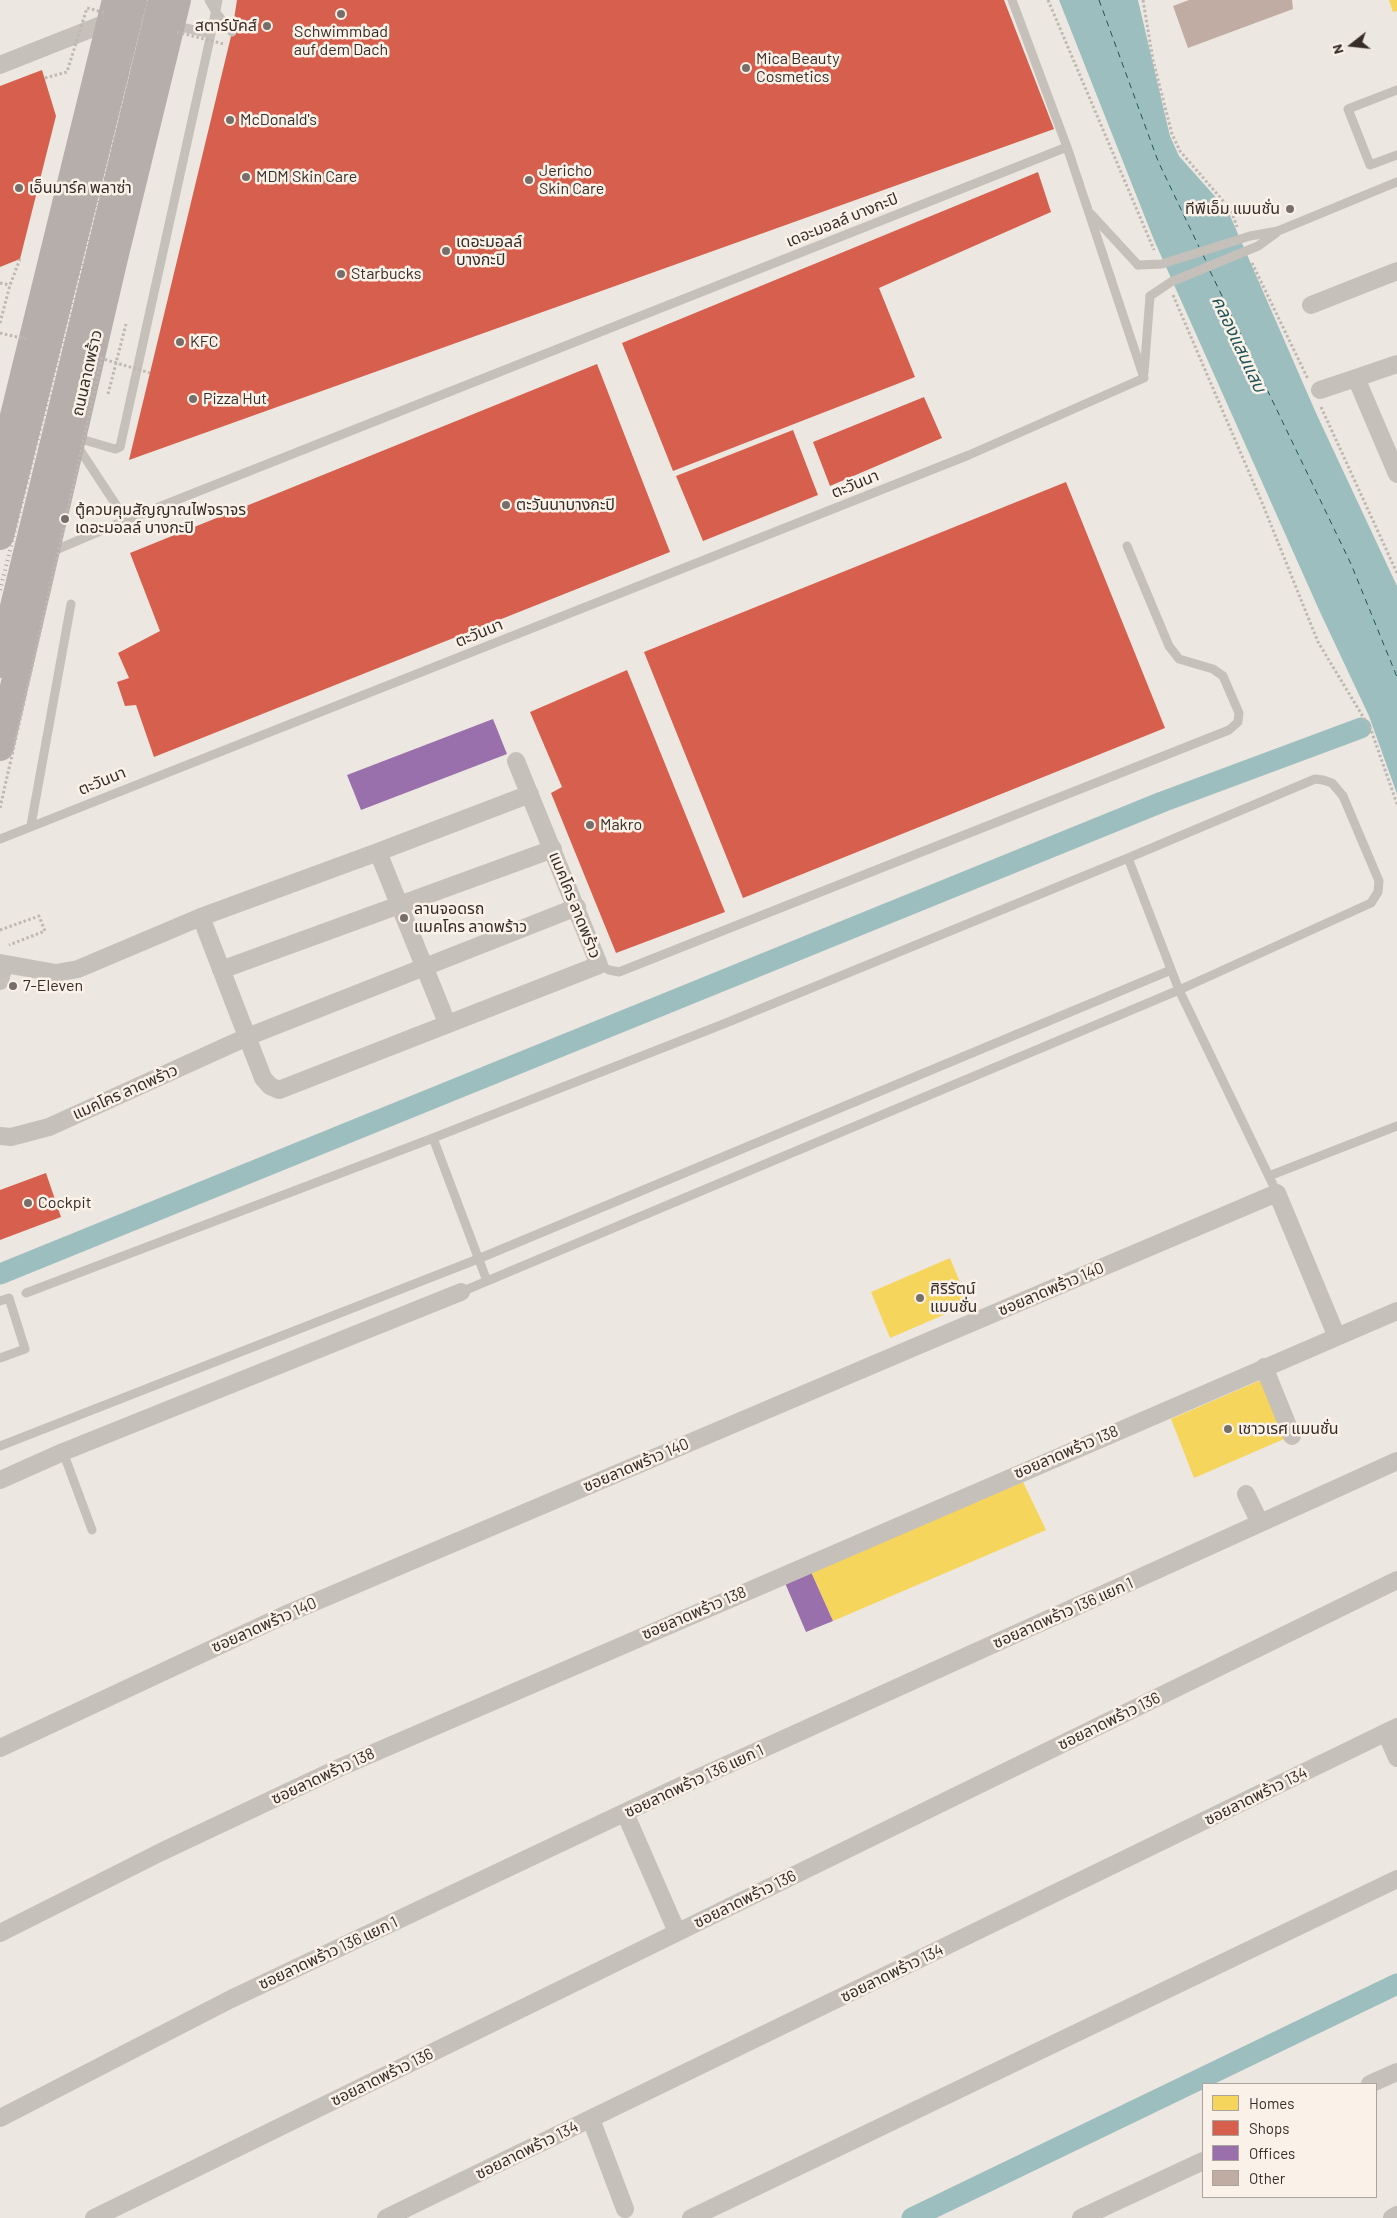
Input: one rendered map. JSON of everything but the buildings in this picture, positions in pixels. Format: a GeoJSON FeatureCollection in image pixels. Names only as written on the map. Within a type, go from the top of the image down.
{"type":"FeatureCollection","features":[{"type":"Feature","properties":{"kind":"main road"},"geometry":{"type":"LineString","coordinates":[[0,536],[133,0]]}},
{"type":"Feature","properties":{"kind":"main road"},"geometry":{"type":"LineString","coordinates":[[0,664],[170,8]]}},
{"type":"Feature","properties":{"kind":"main road","name":"ถนนลาดพร้าว"},"geometry":{"type":"LineString","coordinates":[[0,747],[170,8]]}},
{"type":"Feature","properties":{"kind":"main road"},"geometry":{"type":"LineString","coordinates":[[3,462],[113,11]]}},
{"type":"Feature","properties":{"kind":"main road"},"geometry":{"type":"LineString","coordinates":[[15,416],[73,432]]}},
{"type":"Feature","properties":{"kind":"main road"},"geometry":{"type":"LineString","coordinates":[[3,462],[73,432]]}},
{"type":"Feature","properties":{"kind":"street"},"geometry":{"type":"LineString","coordinates":[[0,65],[113,11]]}},
{"type":"Feature","properties":{"kind":"street"},"geometry":{"type":"LineString","coordinates":[[1312,305],[1397,271]]}},
{"type":"Feature","properties":{"kind":"street"},"geometry":{"type":"LineString","coordinates":[[1316,392],[1397,364]]}},
{"type":"Feature","properties":{"kind":"street"},"geometry":{"type":"LineString","coordinates":[[1356,378],[1394,456],[1397,474]]}},
{"type":"Feature","properties":{"kind":"street","name":"แมคโคร ลาดพร้าว"},"geometry":{"type":"LineString","coordinates":[[201,917],[263,1078],[270,1086],[279,1090],[599,965],[577,907],[516,762]]}},
{"type":"Feature","properties":{"kind":"street"},"geometry":{"type":"LineString","coordinates":[[1,964],[56,973],[78,970],[201,917],[530,794]]}},
{"type":"Feature","properties":{"kind":"street"},"geometry":{"type":"LineString","coordinates":[[221,970],[553,849]]}},
{"type":"Feature","properties":{"kind":"street"},"geometry":{"type":"LineString","coordinates":[[378,852],[447,1023]]}},
{"type":"Feature","properties":{"kind":"street"},"geometry":{"type":"LineString","coordinates":[[247,1037],[577,907]]}},
{"type":"Feature","properties":{"kind":"street","name":"แมคโคร ลาดพร้าว"},"geometry":{"type":"LineString","coordinates":[[0,1136],[11,1137],[49,1127],[247,1037]]}},
{"type":"Feature","properties":{"kind":"street"},"geometry":{"type":"LineString","coordinates":[[1277,1193],[1337,1337]]}},
{"type":"Feature","properties":{"kind":"street","name":"ซอยลาดพร้าว 140"},"geometry":{"type":"LineString","coordinates":[[0,1748],[298,1609],[1277,1193]]}},
{"type":"Feature","properties":{"kind":"street"},"geometry":{"type":"LineString","coordinates":[[0,1480],[63,1452],[461,1292]]}},
{"type":"Feature","properties":{"kind":"street","name":"ซอยลาดพร้าว 138"},"geometry":{"type":"LineString","coordinates":[[0,1934],[161,1852],[358,1759],[1397,1311]]}},
{"type":"Feature","properties":{"kind":"street"},"geometry":{"type":"LineString","coordinates":[[1264,1367],[1292,1436]]}},
{"type":"Feature","properties":{"kind":"street","name":"ซอยลาดพร้าว 136 แยก 1"},"geometry":{"type":"LineString","coordinates":[[0,2118],[231,1999],[625,1813],[1397,1461]]}},
{"type":"Feature","properties":{"kind":"street"},"geometry":{"type":"LineString","coordinates":[[1246,1494],[1260,1523]]}},
{"type":"Feature","properties":{"kind":"street","name":"ซอยลาดพร้าว 136"},"geometry":{"type":"LineString","coordinates":[[94,2218],[1397,1580]]}},
{"type":"Feature","properties":{"kind":"street"},"geometry":{"type":"LineString","coordinates":[[1391,1730],[1397,1758]]}},
{"type":"Feature","properties":{"kind":"street","name":"ซอยลาดพร้าว 134"},"geometry":{"type":"LineString","coordinates":[[386,2218],[1391,1730]]}},
{"type":"Feature","properties":{"kind":"street"},"geometry":{"type":"LineString","coordinates":[[625,1813],[677,1932]]}},
{"type":"Feature","properties":{"kind":"street"},"geometry":{"type":"LineString","coordinates":[[691,2218],[1397,1879]]}},
{"type":"Feature","properties":{"kind":"street"},"geometry":{"type":"LineString","coordinates":[[1372,2083],[1397,2072]]}},
{"type":"Feature","properties":{"kind":"street"},"geometry":{"type":"LineString","coordinates":[[591,2119],[625,2209]]}},
{"type":"Feature","properties":{"kind":"street"},"geometry":{"type":"LineString","coordinates":[[1080,2218],[1202,2161]]}},
{"type":"Feature","properties":{"kind":"street"},"geometry":{"type":"LineString","coordinates":[[1392,2218],[1397,2215]]}},
{"type":"Feature","properties":{"kind":"lane"},"geometry":{"type":"LineString","coordinates":[[209,0],[217,14],[232,32]]}},
{"type":"Feature","properties":{"kind":"lane"},"geometry":{"type":"LineString","coordinates":[[73,432],[115,449],[120,447],[218,0]]}},
{"type":"Feature","properties":{"kind":"lane"},"geometry":{"type":"LineString","coordinates":[[1012,0],[1067,147],[1144,378]]}},
{"type":"Feature","properties":{"kind":"lane"},"geometry":{"type":"LineString","coordinates":[[170,8],[211,34]]}},
{"type":"Feature","properties":{"kind":"lane"},"geometry":{"type":"LineString","coordinates":[[1397,90],[1348,110],[1370,165],[1397,154]]}},
{"type":"Feature","properties":{"kind":"lane","name":"เดอะมอลล์ บางกะปิ"},"geometry":{"type":"LineString","coordinates":[[44,554],[1067,147]]}},
{"type":"Feature","properties":{"kind":"lane"},"geometry":{"type":"LineString","coordinates":[[1088,210],[1138,265],[1162,264],[1250,236],[1278,231],[1397,182]]}},
{"type":"Feature","properties":{"kind":"lane"},"geometry":{"type":"LineString","coordinates":[[1144,378],[1150,296],[1171,282],[1258,246],[1278,231]]}},
{"type":"Feature","properties":{"kind":"lane","name":"ตะวันนา"},"geometry":{"type":"LineString","coordinates":[[0,839],[969,455],[1144,378]]}},
{"type":"Feature","properties":{"kind":"lane"},"geometry":{"type":"LineString","coordinates":[[73,432],[126,520]]}},
{"type":"Feature","properties":{"kind":"lane"},"geometry":{"type":"LineString","coordinates":[[599,965],[619,972],[1230,730],[1238,722],[1239,713],[1223,676],[1213,669],[1179,659],[1169,646],[1127,546]]}},
{"type":"Feature","properties":{"kind":"lane"},"geometry":{"type":"LineString","coordinates":[[32,825],[71,604]]}},
{"type":"Feature","properties":{"kind":"lane"},"geometry":{"type":"LineString","coordinates":[[26,1293],[433,1138],[726,1023],[1315,779],[1332,783],[1343,796],[1379,882],[1378,892],[1370,902],[1179,990],[461,1292]]}},
{"type":"Feature","properties":{"kind":"lane"},"geometry":{"type":"LineString","coordinates":[[1128,858],[1179,990],[1277,1193]]}},
{"type":"Feature","properties":{"kind":"lane"},"geometry":{"type":"LineString","coordinates":[[0,1446],[478,1259],[1171,970]]}},
{"type":"Feature","properties":{"kind":"lane"},"geometry":{"type":"LineString","coordinates":[[1268,1176],[1397,1126]]}},
{"type":"Feature","properties":{"kind":"lane"},"geometry":{"type":"LineString","coordinates":[[433,1138],[486,1281]]}},
{"type":"Feature","properties":{"kind":"lane"},"geometry":{"type":"LineString","coordinates":[[0,1301],[9,1298],[25,1349],[0,1358]]}},
{"type":"Feature","properties":{"kind":"lane"},"geometry":{"type":"LineString","coordinates":[[63,1452],[92,1530]]}},
{"type":"Feature","properties":{"kind":"path"},"geometry":{"type":"LineString","coordinates":[[1048,0],[1157,257]]}},
{"type":"Feature","properties":{"kind":"path"},"geometry":{"type":"LineString","coordinates":[[1143,0],[1153,60],[1172,134],[1180,151],[1231,210],[1238,228]]}},
{"type":"Feature","properties":{"kind":"path"},"geometry":{"type":"LineString","coordinates":[[1249,255],[1259,280],[1316,392],[1397,573]]}},
{"type":"Feature","properties":{"kind":"path"},"geometry":{"type":"LineString","coordinates":[[0,323],[10,285],[20,259]]}},
{"type":"Feature","properties":{"kind":"path"},"geometry":{"type":"LineString","coordinates":[[0,283],[10,285]]}},
{"type":"Feature","properties":{"kind":"path"},"geometry":{"type":"LineString","coordinates":[[1173,294],[1263,505],[1318,642],[1371,730],[1397,804]]}},
{"type":"Feature","properties":{"kind":"path"},"geometry":{"type":"LineString","coordinates":[[108,397],[126,324]]}},
{"type":"Feature","properties":{"kind":"path"},"geometry":{"type":"LineString","coordinates":[[0,808],[102,358]]}},
{"type":"Feature","properties":{"kind":"path"},"geometry":{"type":"LineString","coordinates":[[0,930],[39,916],[45,931],[1,964]]}},
{"type":"Feature","properties":{"kind":"water","name":"คลองแสนแสบ"},"geometry":{"type":"Polygon","coordinates":[[[1059,0],[1138,0],[1170,136],[1179,156],[1228,211],[1316,413],[1397,586],[1397,794],[1369,716],[1320,612],[1154,240],[1059,0]]]}},
{"type":"Feature","properties":{"kind":"waterway"},"geometry":{"type":"LineString","coordinates":[[0,1274],[1162,802],[1361,728]]}},
{"type":"Feature","properties":{"kind":"waterway"},"geometry":{"type":"LineString","coordinates":[[912,2218],[1397,1984]]}},
{"type":"Feature","properties":{"kind":"ferry route"},"geometry":{"type":"LineString","coordinates":[[1099,0],[1158,161],[1199,247]]}},
{"type":"Feature","properties":{"kind":"ferry route"},"geometry":{"type":"LineString","coordinates":[[1203,255],[1207,263]]}},
{"type":"Feature","properties":{"kind":"ferry route"},"geometry":{"type":"LineString","coordinates":[[1210,271],[1351,564],[1397,677]]}},
{"type":"Feature","properties":{"kind":"railway"},"geometry":{"type":"LineString","coordinates":[[0,590],[148,0]]}},
{"type":"Feature","properties":{"kind":"place","name":"Schwimmbad auf dem Dach"},"geometry":{"type":"Point","coordinates":[341,14]}},
{"type":"Feature","properties":{"kind":"place","name":"สตาร์บัคส์"},"geometry":{"type":"Point","coordinates":[267,26]}},
{"type":"Feature","properties":{"kind":"place","name":"Mica Beauty Cosmetics"},"geometry":{"type":"Point","coordinates":[746,68]}},
{"type":"Feature","properties":{"kind":"place","name":"McDonald's"},"geometry":{"type":"Point","coordinates":[230,120]}},
{"type":"Feature","properties":{"kind":"place","name":"MDM Skin Care"},"geometry":{"type":"Point","coordinates":[246,177]}},
{"type":"Feature","properties":{"kind":"place","name":"Jericho Skin Care"},"geometry":{"type":"Point","coordinates":[529,180]}},
{"type":"Feature","properties":{"kind":"place","name":"เอ็นมาร์ค พลาซ่า"},"geometry":{"type":"Point","coordinates":[19,188]}},
{"type":"Feature","properties":{"kind":"place","name":"ทีพีเอ็ม แมนชั่น"},"geometry":{"type":"Point","coordinates":[1290,209]}},
{"type":"Feature","properties":{"kind":"place","name":"เดอะมอลล์ บางกะปิ"},"geometry":{"type":"Point","coordinates":[446,251]}},
{"type":"Feature","properties":{"kind":"place","name":"Starbucks"},"geometry":{"type":"Point","coordinates":[341,274]}},
{"type":"Feature","properties":{"kind":"place","name":"KFC"},"geometry":{"type":"Point","coordinates":[180,342]}},
{"type":"Feature","properties":{"kind":"place","name":"Pizza Hut"},"geometry":{"type":"Point","coordinates":[193,399]}},
{"type":"Feature","properties":{"kind":"place","name":"ตะวันนาบางกะปิ"},"geometry":{"type":"Point","coordinates":[506,505]}},
{"type":"Feature","properties":{"kind":"place","name":"ตู้ควบคุมสัญญาณไฟจราจร เดอะมอลล์ บางกะปิ"},"geometry":{"type":"Point","coordinates":[65,519]}},
{"type":"Feature","properties":{"kind":"place","name":"Makro"},"geometry":{"type":"Point","coordinates":[590,825]}},
{"type":"Feature","properties":{"kind":"place","name":"ลานจอดรถ แมคโคร ลาดพร้าว"},"geometry":{"type":"Point","coordinates":[404,918]}},
{"type":"Feature","properties":{"kind":"place","name":"7-Eleven"},"geometry":{"type":"Point","coordinates":[13,986]}},
{"type":"Feature","properties":{"kind":"place","name":"Cockpit"},"geometry":{"type":"Point","coordinates":[28,1203]}},
{"type":"Feature","properties":{"kind":"place","name":"ศิริรัตน์ แมนชั่น"},"geometry":{"type":"Point","coordinates":[920,1298]}},
{"type":"Feature","properties":{"kind":"place","name":"เชาวเรศ แมนชั่น"},"geometry":{"type":"Point","coordinates":[1228,1429]}}]}
